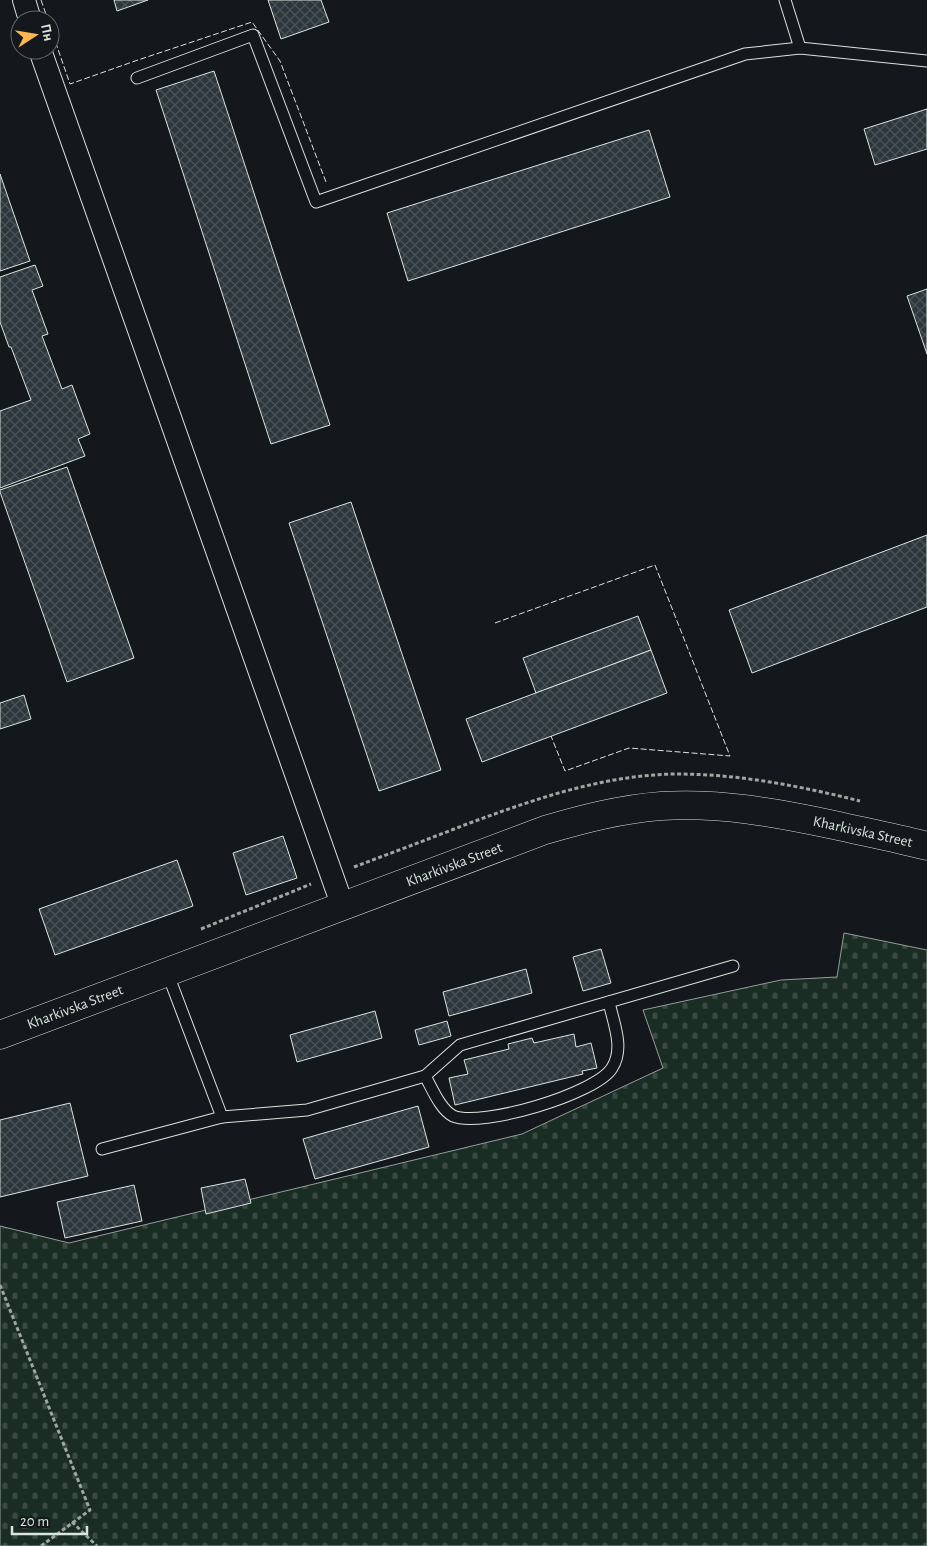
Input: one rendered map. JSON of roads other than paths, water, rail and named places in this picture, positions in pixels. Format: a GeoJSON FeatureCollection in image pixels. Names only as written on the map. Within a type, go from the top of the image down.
{"type":"FeatureCollection","features":[{"type":"Feature","properties":{"kind":"main road","name":"Kharkivska Street"},"geometry":{"type":"LineString","coordinates":[[0,1035],[546,830],[587,818],[625,810],[660,806],[734,808],[791,816],[927,846]]}},
{"type":"Feature","properties":{"kind":"street"},"geometry":{"type":"LineString","coordinates":[[44,60],[343,907]]}},
{"type":"Feature","properties":{"kind":"lane"},"geometry":{"type":"LineString","coordinates":[[785,0],[800,48]]}},
{"type":"Feature","properties":{"kind":"lane"},"geometry":{"type":"LineString","coordinates":[[137,78],[253,36],[316,202],[745,54],[800,48],[927,61]]}},
{"type":"Feature","properties":{"kind":"lane"},"geometry":{"type":"LineString","coordinates":[[102,1149],[222,1117],[307,1110],[425,1076],[460,1044],[733,966]]}},
{"type":"Feature","properties":{"kind":"lane"},"geometry":{"type":"LineString","coordinates":[[167,972],[222,1117]]}},
{"type":"Feature","properties":{"kind":"lane"},"geometry":{"type":"LineString","coordinates":[[425,1076],[444,1108],[452,1116],[467,1119],[494,1117],[563,1099],[594,1084],[612,1070],[617,1058],[618,1045],[609,1002]]}}]}
